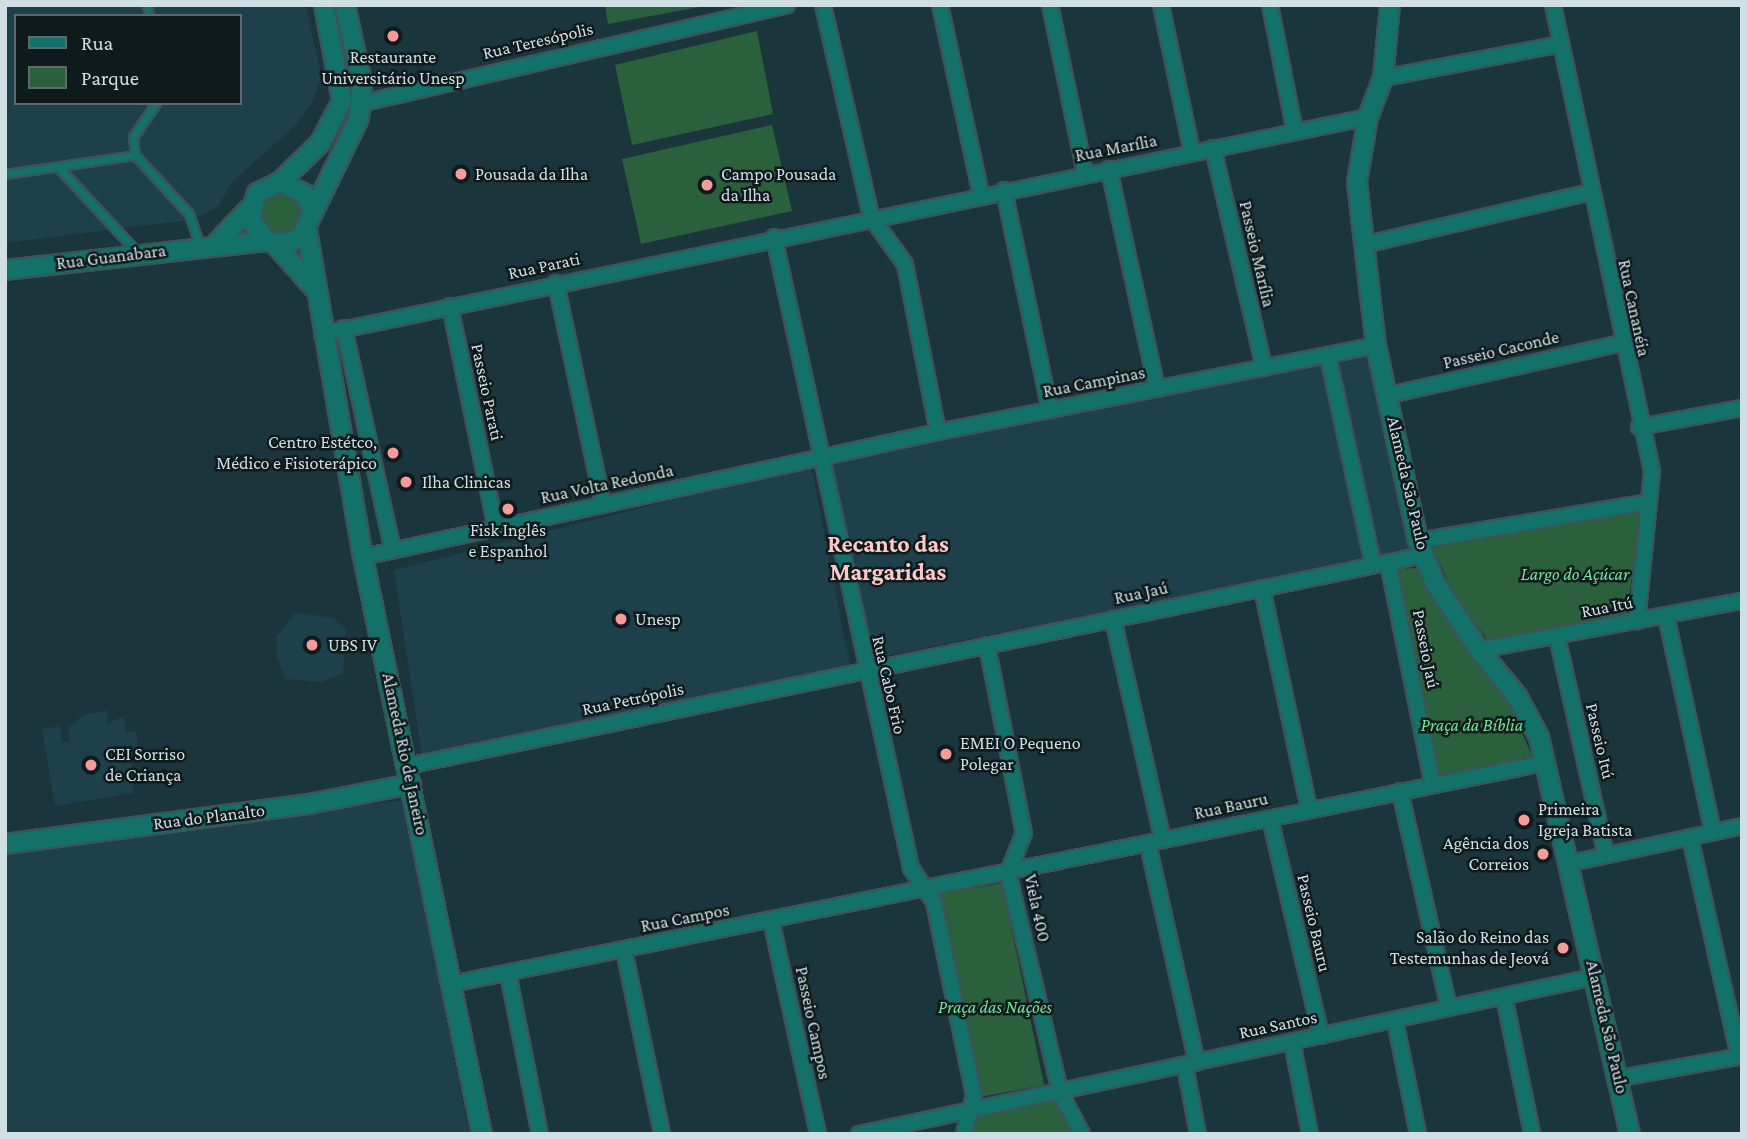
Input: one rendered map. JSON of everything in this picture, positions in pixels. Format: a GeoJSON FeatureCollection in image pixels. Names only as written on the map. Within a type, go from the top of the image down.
{"type":"FeatureCollection","features":[{"type":"Feature","properties":{"kind":"street"},"geometry":{"type":"LineString","coordinates":[[209,244],[249,209],[257,192],[280,182],[320,142],[342,101],[324,5]]}},
{"type":"Feature","properties":{"kind":"street"},"geometry":{"type":"LineString","coordinates":[[345,5],[363,103]]}},
{"type":"Feature","properties":{"kind":"street","name":"Rua Teresópolis"},"geometry":{"type":"LineString","coordinates":[[363,103],[721,12],[787,5]]}},
{"type":"Feature","properties":{"kind":"street"},"geometry":{"type":"LineString","coordinates":[[824,5],[871,216],[905,264],[938,432]]}},
{"type":"Feature","properties":{"kind":"street"},"geometry":{"type":"LineString","coordinates":[[940,5],[981,195]]}},
{"type":"Feature","properties":{"kind":"street"},"geometry":{"type":"LineString","coordinates":[[1051,5],[1086,173]]}},
{"type":"Feature","properties":{"kind":"street"},"geometry":{"type":"LineString","coordinates":[[1161,5],[1192,152]]}},
{"type":"Feature","properties":{"kind":"street"},"geometry":{"type":"LineString","coordinates":[[1270,5],[1296,132]]}},
{"type":"Feature","properties":{"kind":"street","name":"Alameda São Paulo"},"geometry":{"type":"LineString","coordinates":[[1390,5],[1382,78],[1368,117],[1357,183],[1376,345],[1421,548],[1435,583],[1479,650],[1517,696],[1539,737],[1571,863],[1594,977],[1620,1078],[1630,1134]]}},
{"type":"Feature","properties":{"kind":"street","name":"Rua Cananéia"},"geometry":{"type":"LineString","coordinates":[[1553,5],[1639,427],[1652,472],[1637,621]]}},
{"type":"Feature","properties":{"kind":"street"},"geometry":{"type":"LineString","coordinates":[[1382,78],[1560,44]]}},
{"type":"Feature","properties":{"kind":"street","name":"Alameda Rio de Janeiro"},"geometry":{"type":"LineString","coordinates":[[363,103],[312,211],[307,230],[322,334],[363,556],[482,1134]]}},
{"type":"Feature","properties":{"kind":"street","name":"Rua Marília"},"geometry":{"type":"LineString","coordinates":[[871,216],[1368,117]]}},
{"type":"Feature","properties":{"kind":"street","name":"Passeio Marília"},"geometry":{"type":"LineString","coordinates":[[1213,148],[1264,368]]}},
{"type":"Feature","properties":{"kind":"street"},"geometry":{"type":"LineString","coordinates":[[1109,169],[1157,389]]}},
{"type":"Feature","properties":{"kind":"street"},"geometry":{"type":"LineString","coordinates":[[280,182],[305,194],[312,211]]}},
{"type":"Feature","properties":{"kind":"street"},"geometry":{"type":"LineString","coordinates":[[1004,190],[1051,410]]}},
{"type":"Feature","properties":{"kind":"street"},"geometry":{"type":"LineString","coordinates":[[1363,245],[1590,192]]}},
{"type":"Feature","properties":{"kind":"street"},"geometry":{"type":"LineString","coordinates":[[249,209],[253,227],[316,291]]}},
{"type":"Feature","properties":{"kind":"street","name":"Rua Parati"},"geometry":{"type":"LineString","coordinates":[[322,334],[871,216]]}},
{"type":"Feature","properties":{"kind":"street"},"geometry":{"type":"LineString","coordinates":[[270,242],[293,242],[307,230]]}},
{"type":"Feature","properties":{"kind":"street","name":"Rua Cabo Frio"},"geometry":{"type":"LineString","coordinates":[[774,237],[819,458],[911,868],[934,902],[974,1095],[964,1134]]}},
{"type":"Feature","properties":{"kind":"street","name":"Rua Guanabara"},"geometry":{"type":"LineString","coordinates":[[5,270],[209,244],[270,242]]}},
{"type":"Feature","properties":{"kind":"street"},"geometry":{"type":"LineString","coordinates":[[556,283],[603,505]]}},
{"type":"Feature","properties":{"kind":"street","name":"Passeio Parati"},"geometry":{"type":"LineString","coordinates":[[450,306],[496,528]]}},
{"type":"Feature","properties":{"kind":"street"},"geometry":{"type":"LineString","coordinates":[[344,328],[393,550]]}},
{"type":"Feature","properties":{"kind":"street","name":"Passeio Caconde"},"geometry":{"type":"LineString","coordinates":[[1389,395],[1622,343]]}},
{"type":"Feature","properties":{"kind":"street","name":"Rua Campinas"},"geometry":{"type":"LineString","coordinates":[[819,458],[1376,345]]}},
{"type":"Feature","properties":{"kind":"street"},"geometry":{"type":"LineString","coordinates":[[1328,356],[1373,565]]}},
{"type":"Feature","properties":{"kind":"street"},"geometry":{"type":"LineString","coordinates":[[1639,427],[1742,408]]}},
{"type":"Feature","properties":{"kind":"street","name":"Rua Volta Redonda"},"geometry":{"type":"LineString","coordinates":[[363,556],[819,458]]}},
{"type":"Feature","properties":{"kind":"street","name":"Rua Jaú"},"geometry":{"type":"LineString","coordinates":[[866,670],[1388,562],[1421,548],[1649,502]]}},
{"type":"Feature","properties":{"kind":"street","name":"Passeio Jaú"},"geometry":{"type":"LineString","coordinates":[[1388,562],[1433,785]]}},
{"type":"Feature","properties":{"kind":"street"},"geometry":{"type":"LineString","coordinates":[[1262,588],[1309,810]]}},
{"type":"Feature","properties":{"kind":"street","name":"Rua Itú"},"geometry":{"type":"LineString","coordinates":[[1479,650],[1742,601]]}},
{"type":"Feature","properties":{"kind":"street"},"geometry":{"type":"LineString","coordinates":[[1666,615],[1713,832]]}},
{"type":"Feature","properties":{"kind":"street"},"geometry":{"type":"LineString","coordinates":[[1113,619],[1163,840]]}},
{"type":"Feature","properties":{"kind":"street","name":"Passeio Itú"},"geometry":{"type":"LineString","coordinates":[[1557,636],[1606,855]]}},
{"type":"Feature","properties":{"kind":"street","name":"Viela 400"},"geometry":{"type":"LineString","coordinates":[[987,645],[1024,833],[1008,873],[1060,1092],[1082,1134]]}},
{"type":"Feature","properties":{"kind":"street","name":"Rua Petrópolis"},"geometry":{"type":"LineString","coordinates":[[409,775],[866,670]]}},
{"type":"Feature","properties":{"kind":"street","name":"Rua Bauru"},"geometry":{"type":"LineString","coordinates":[[926,888],[1544,763]]}},
{"type":"Feature","properties":{"kind":"street","name":"Rua do Planalto"},"geometry":{"type":"LineString","coordinates":[[5,844],[309,804],[409,775]]}},
{"type":"Feature","properties":{"kind":"street"},"geometry":{"type":"LineString","coordinates":[[1399,791],[1449,1008]]}},
{"type":"Feature","properties":{"kind":"street","name":"Passeio Bauru"},"geometry":{"type":"LineString","coordinates":[[1270,818],[1321,1036]]}},
{"type":"Feature","properties":{"kind":"street"},"geometry":{"type":"LineString","coordinates":[[1571,863],[1742,826]]}},
{"type":"Feature","properties":{"kind":"street"},"geometry":{"type":"LineString","coordinates":[[1620,1078],[1740,1056],[1690,837]]}},
{"type":"Feature","properties":{"kind":"street"},"geometry":{"type":"LineString","coordinates":[[1148,844],[1191,1064],[1198,1134]]}},
{"type":"Feature","properties":{"kind":"street","name":"Rua Campos"},"geometry":{"type":"LineString","coordinates":[[451,984],[926,888]]}},
{"type":"Feature","properties":{"kind":"street","name":"Passeio Campos"},"geometry":{"type":"LineString","coordinates":[[771,920],[818,1134]]}},
{"type":"Feature","properties":{"kind":"street"},"geometry":{"type":"LineString","coordinates":[[624,950],[662,1134]]}},
{"type":"Feature","properties":{"kind":"street"},"geometry":{"type":"LineString","coordinates":[[508,973],[540,1134]]}},
{"type":"Feature","properties":{"kind":"street","name":"Rua Santos"},"geometry":{"type":"LineString","coordinates":[[859,1134],[970,1113],[1594,977]]}},
{"type":"Feature","properties":{"kind":"street"},"geometry":{"type":"LineString","coordinates":[[1504,996],[1532,1134]]}},
{"type":"Feature","properties":{"kind":"street"},"geometry":{"type":"LineString","coordinates":[[1395,1020],[1418,1134]]}},
{"type":"Feature","properties":{"kind":"street"},"geometry":{"type":"LineString","coordinates":[[1292,1042],[1310,1134]]}},
{"type":"Feature","properties":{"kind":"lane"},"geometry":{"type":"LineString","coordinates":[[155,105],[133,137],[135,155],[189,214],[209,244]]}},
{"type":"Feature","properties":{"kind":"lane"},"geometry":{"type":"LineString","coordinates":[[5,174],[135,155]]}},
{"type":"Feature","properties":{"kind":"lane"},"geometry":{"type":"LineString","coordinates":[[59,168],[138,253]]}},
{"type":"Feature","properties":{"kind":"shaded area"},"geometry":{"type":"Polygon","coordinates":[[[5,5],[306,5],[321,75],[313,101],[294,127],[234,180],[218,206],[190,220],[5,243],[5,5]]]}},
{"type":"Feature","properties":{"kind":"shaded area"},"geometry":{"type":"Polygon","coordinates":[[[1372,351],[1411,552],[869,659],[830,463],[1372,351]]]}},
{"type":"Feature","properties":{"kind":"shaded area","name":"Unesp"},"geometry":{"type":"Polygon","coordinates":[[[811,465],[850,667],[422,757],[394,570],[811,465]]]}},
{"type":"Feature","properties":{"kind":"shaded area","name":"UBS IV"},"geometry":{"type":"Polygon","coordinates":[[[296,612],[333,618],[346,630],[343,673],[321,682],[285,679],[277,657],[277,636],[296,612]]]}},
{"type":"Feature","properties":{"kind":"shaded area","name":"CEI Sorriso de Criança"},"geometry":{"type":"Polygon","coordinates":[[[107,710],[107,724],[124,716],[126,733],[136,731],[140,754],[132,756],[133,793],[55,806],[42,729],[60,726],[62,743],[70,742],[68,728],[84,715],[107,710]]]}},
{"type":"Feature","properties":{"kind":"shaded area"},"geometry":{"type":"Polygon","coordinates":[[[404,800],[469,1134],[5,1134],[5,852],[404,800]]]}},
{"type":"Feature","properties":{"kind":"green space"},"geometry":{"type":"Polygon","coordinates":[[[605,5],[705,5],[705,6],[608,24],[605,5]]]}},
{"type":"Feature","properties":{"kind":"green space"},"geometry":{"type":"Polygon","coordinates":[[[757,31],[773,114],[632,145],[615,65],[757,31]]]}},
{"type":"Feature","properties":{"kind":"green space","name":"Campo Pousada da Ilha"},"geometry":{"type":"Polygon","coordinates":[[[772,125],[792,211],[641,244],[622,159],[772,125]]]}},
{"type":"Feature","properties":{"kind":"green space"},"geometry":{"type":"Polygon","coordinates":[[[281,192],[296,199],[303,214],[296,229],[281,236],[266,229],[259,214],[266,199],[281,192]]]}},
{"type":"Feature","properties":{"kind":"green space","name":"Largo do Açúcar"},"geometry":{"type":"Polygon","coordinates":[[[1642,511],[1626,616],[1488,640],[1455,597],[1433,548],[1642,511]]]}},
{"type":"Feature","properties":{"kind":"green space","name":"Praça da Bíblia"},"geometry":{"type":"Polygon","coordinates":[[[1417,568],[1465,647],[1509,702],[1532,756],[1438,776],[1394,569],[1417,568]]]}},
{"type":"Feature","properties":{"kind":"green space","name":"Praça das Nações"},"geometry":{"type":"Polygon","coordinates":[[[1002,883],[1044,1085],[980,1097],[938,894],[1002,883]]]}},
{"type":"Feature","properties":{"kind":"green space"},"geometry":{"type":"Polygon","coordinates":[[[1055,1098],[1076,1134],[971,1134],[977,1115],[1055,1098]]]}},
{"type":"Feature","properties":{"kind":"place","name":"Restaurante Universitário Unesp"},"geometry":{"type":"Point","coordinates":[393,36]}},
{"type":"Feature","properties":{"kind":"place","name":"Pousada da Ilha"},"geometry":{"type":"Point","coordinates":[461,174]}},
{"type":"Feature","properties":{"kind":"place","name":"Campo Pousada da Ilha"},"geometry":{"type":"Point","coordinates":[707,185]}},
{"type":"Feature","properties":{"kind":"place","name":"Centro Estétco, Médico e Fisioterápico"},"geometry":{"type":"Point","coordinates":[393,453]}},
{"type":"Feature","properties":{"kind":"place","name":"Ilha Clinicas"},"geometry":{"type":"Point","coordinates":[406,482]}},
{"type":"Feature","properties":{"kind":"place","name":"Fisk Inglês e Espanhol"},"geometry":{"type":"Point","coordinates":[508,509]}},
{"type":"Feature","properties":{"kind":"place","name":"Unesp"},"geometry":{"type":"Point","coordinates":[621,619]}},
{"type":"Feature","properties":{"kind":"place","name":"UBS IV"},"geometry":{"type":"Point","coordinates":[312,645]}},
{"type":"Feature","properties":{"kind":"place","name":"EMEI O Pequeno Polegar"},"geometry":{"type":"Point","coordinates":[946,754]}},
{"type":"Feature","properties":{"kind":"place","name":"CEI Sorriso de Criança"},"geometry":{"type":"Point","coordinates":[91,765]}},
{"type":"Feature","properties":{"kind":"place","name":"Primeira Igreja Batista"},"geometry":{"type":"Point","coordinates":[1524,820]}},
{"type":"Feature","properties":{"kind":"place","name":"Agência dos Correios"},"geometry":{"type":"Point","coordinates":[1543,854]}},
{"type":"Feature","properties":{"kind":"place","name":"Salão do Reino das Testemunhas de Jeová"},"geometry":{"type":"Point","coordinates":[1563,948]}},
{"type":"Feature","properties":{"kind":"district","name":"Recanto das Margaridas"},"geometry":{"type":"Point","coordinates":[888,558]}}]}
